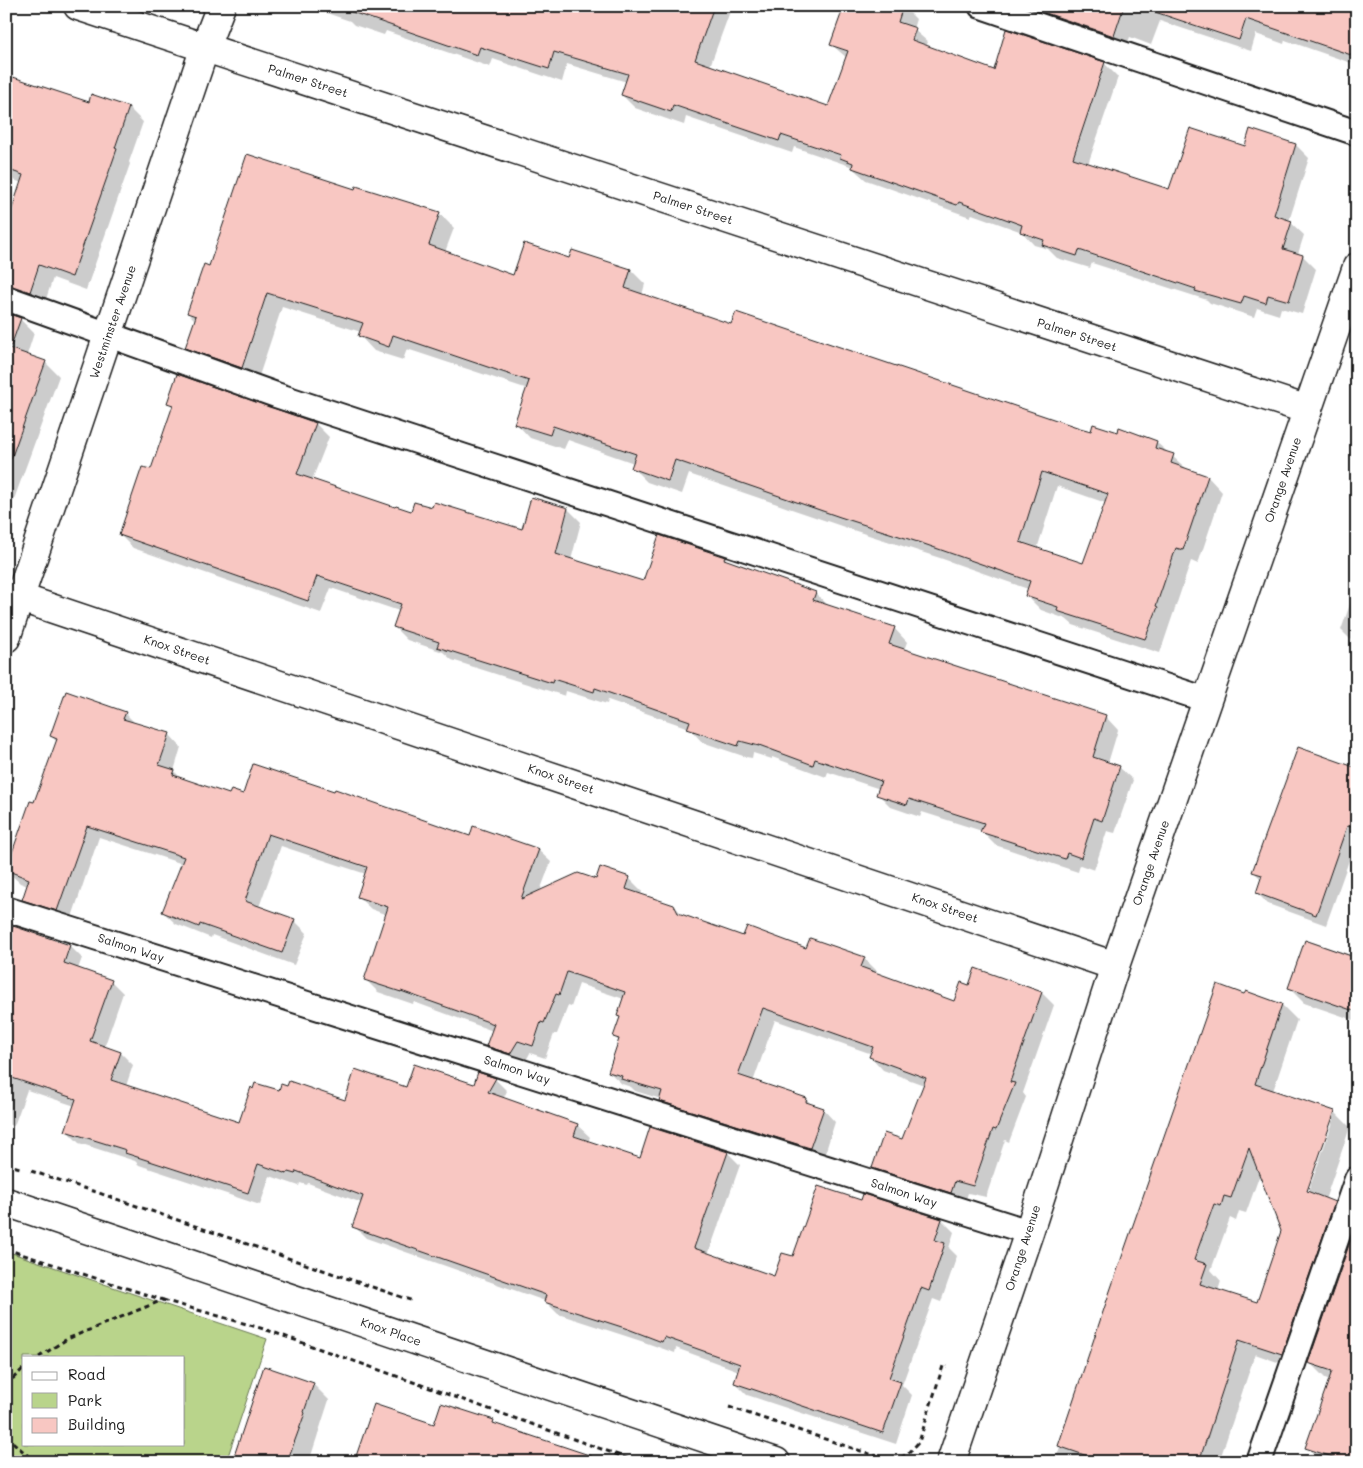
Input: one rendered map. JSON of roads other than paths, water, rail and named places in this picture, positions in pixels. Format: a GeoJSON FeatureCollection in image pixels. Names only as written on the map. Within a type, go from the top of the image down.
{"type":"FeatureCollection","features":[{"type":"Feature","properties":{"kind":"street","name":"Palmer Street"},"geometry":{"type":"LineString","coordinates":[[78,6],[1308,410]]}},
{"type":"Feature","properties":{"kind":"street","name":"Westminster Avenue"},"geometry":{"type":"LineString","coordinates":[[6,638],[14,595],[109,334],[205,47],[222,6]]}},
{"type":"Feature","properties":{"kind":"street","name":"Orange Avenue"},"geometry":{"type":"LineString","coordinates":[[951,1462],[1029,1232],[1115,966],[1357,267]]}},
{"type":"Feature","properties":{"kind":"street","name":"Knox Street"},"geometry":{"type":"LineString","coordinates":[[14,595],[1115,966]]}},
{"type":"Feature","properties":{"kind":"street","name":"Knox Place"},"geometry":{"type":"LineString","coordinates":[[6,1202],[776,1462]]}},
{"type":"Feature","properties":{"kind":"lane"},"geometry":{"type":"LineString","coordinates":[[981,6],[1357,133]]}},
{"type":"Feature","properties":{"kind":"lane"},"geometry":{"type":"LineString","coordinates":[[6,298],[276,395],[1207,700]]}},
{"type":"Feature","properties":{"kind":"lane","name":"Salmon Way"},"geometry":{"type":"LineString","coordinates":[[6,909],[1029,1232]]}},
{"type":"Feature","properties":{"kind":"lane"},"geometry":{"type":"LineString","coordinates":[[1259,1462],[1357,1179]]}}]}
